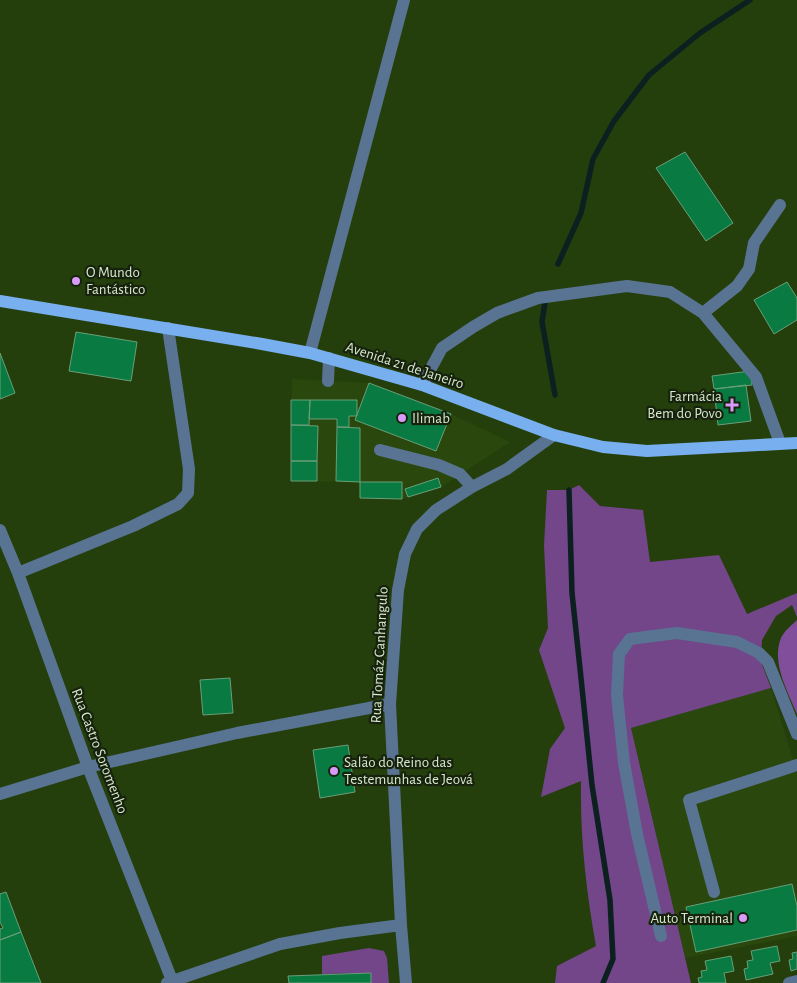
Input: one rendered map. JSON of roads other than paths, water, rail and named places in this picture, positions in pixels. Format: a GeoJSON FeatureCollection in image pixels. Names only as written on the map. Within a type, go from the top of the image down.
{"type":"FeatureCollection","features":[{"type":"Feature","properties":{"kind":"main road","name":"Avenida 21 de Janeiro"},"geometry":{"type":"LineString","coordinates":[[0,301],[310,353],[422,385],[554,435],[602,447],[647,451],[797,443]]}},
{"type":"Feature","properties":{"kind":"street"},"geometry":{"type":"LineString","coordinates":[[310,353],[404,0]]}},
{"type":"Feature","properties":{"kind":"street"},"geometry":{"type":"LineString","coordinates":[[703,313],[737,286],[749,270],[754,243],[780,205]]}},
{"type":"Feature","properties":{"kind":"street"},"geometry":{"type":"LineString","coordinates":[[422,385],[442,348],[498,313],[538,298],[627,286],[670,292],[703,313],[756,377],[780,443]]}},
{"type":"Feature","properties":{"kind":"street"},"geometry":{"type":"LineString","coordinates":[[18,573],[133,526],[178,504],[188,493],[189,469],[168,328]]}},
{"type":"Feature","properties":{"kind":"street"},"geometry":{"type":"LineString","coordinates":[[328,381],[329,358]]}},
{"type":"Feature","properties":{"kind":"street","name":"Rua Tomáz Canhangulo"},"geometry":{"type":"LineString","coordinates":[[406,983],[401,925],[390,704],[398,590],[405,554],[417,529],[436,510],[472,487],[507,469],[554,435]]}},
{"type":"Feature","properties":{"kind":"street"},"geometry":{"type":"LineString","coordinates":[[380,450],[446,468],[460,474],[472,487]]}},
{"type":"Feature","properties":{"kind":"street","name":"Rua Castro Soromenho"},"geometry":{"type":"LineString","coordinates":[[0,530],[18,573],[88,767],[171,982]]}},
{"type":"Feature","properties":{"kind":"street"},"geometry":{"type":"LineString","coordinates":[[661,936],[637,834],[624,764],[617,695],[619,654],[630,639],[678,633],[737,642],[759,654],[768,662],[797,734]]}},
{"type":"Feature","properties":{"kind":"street"},"geometry":{"type":"LineString","coordinates":[[0,794],[88,767],[237,733],[390,704]]}},
{"type":"Feature","properties":{"kind":"street"},"geometry":{"type":"LineString","coordinates":[[714,892],[689,800],[797,765]]}},
{"type":"Feature","properties":{"kind":"street"},"geometry":{"type":"LineString","coordinates":[[171,982],[280,944],[340,933],[401,925]]}},
{"type":"Feature","properties":{"kind":"street"},"geometry":{"type":"LineString","coordinates":[[789,983],[797,981]]}},
{"type":"Feature","properties":{"kind":"waterway"},"geometry":{"type":"LineString","coordinates":[[558,264],[581,213],[593,159],[614,121],[649,75],[700,33],[750,0]]}},
{"type":"Feature","properties":{"kind":"waterway"},"geometry":{"type":"LineString","coordinates":[[545,302],[542,322],[555,395]]}},
{"type":"Feature","properties":{"kind":"waterway"},"geometry":{"type":"LineString","coordinates":[[569,490],[572,593],[592,785],[610,900],[613,959],[603,983]]}},
{"type":"Feature","properties":{"kind":"place","name":"O Mundo Fantástico"},"geometry":{"type":"Point","coordinates":[76,281]}},
{"type":"Feature","properties":{"kind":"place","name":"Farmácia Bem do Povo"},"geometry":{"type":"Point","coordinates":[732,405]}},
{"type":"Feature","properties":{"kind":"place","name":"Ilimab"},"geometry":{"type":"Point","coordinates":[402,418]}},
{"type":"Feature","properties":{"kind":"place","name":"Salão do Reino das Testemunhas de Jeová"},"geometry":{"type":"Point","coordinates":[334,771]}},
{"type":"Feature","properties":{"kind":"place","name":"Auto Terminal"},"geometry":{"type":"Point","coordinates":[743,918]}}]}
